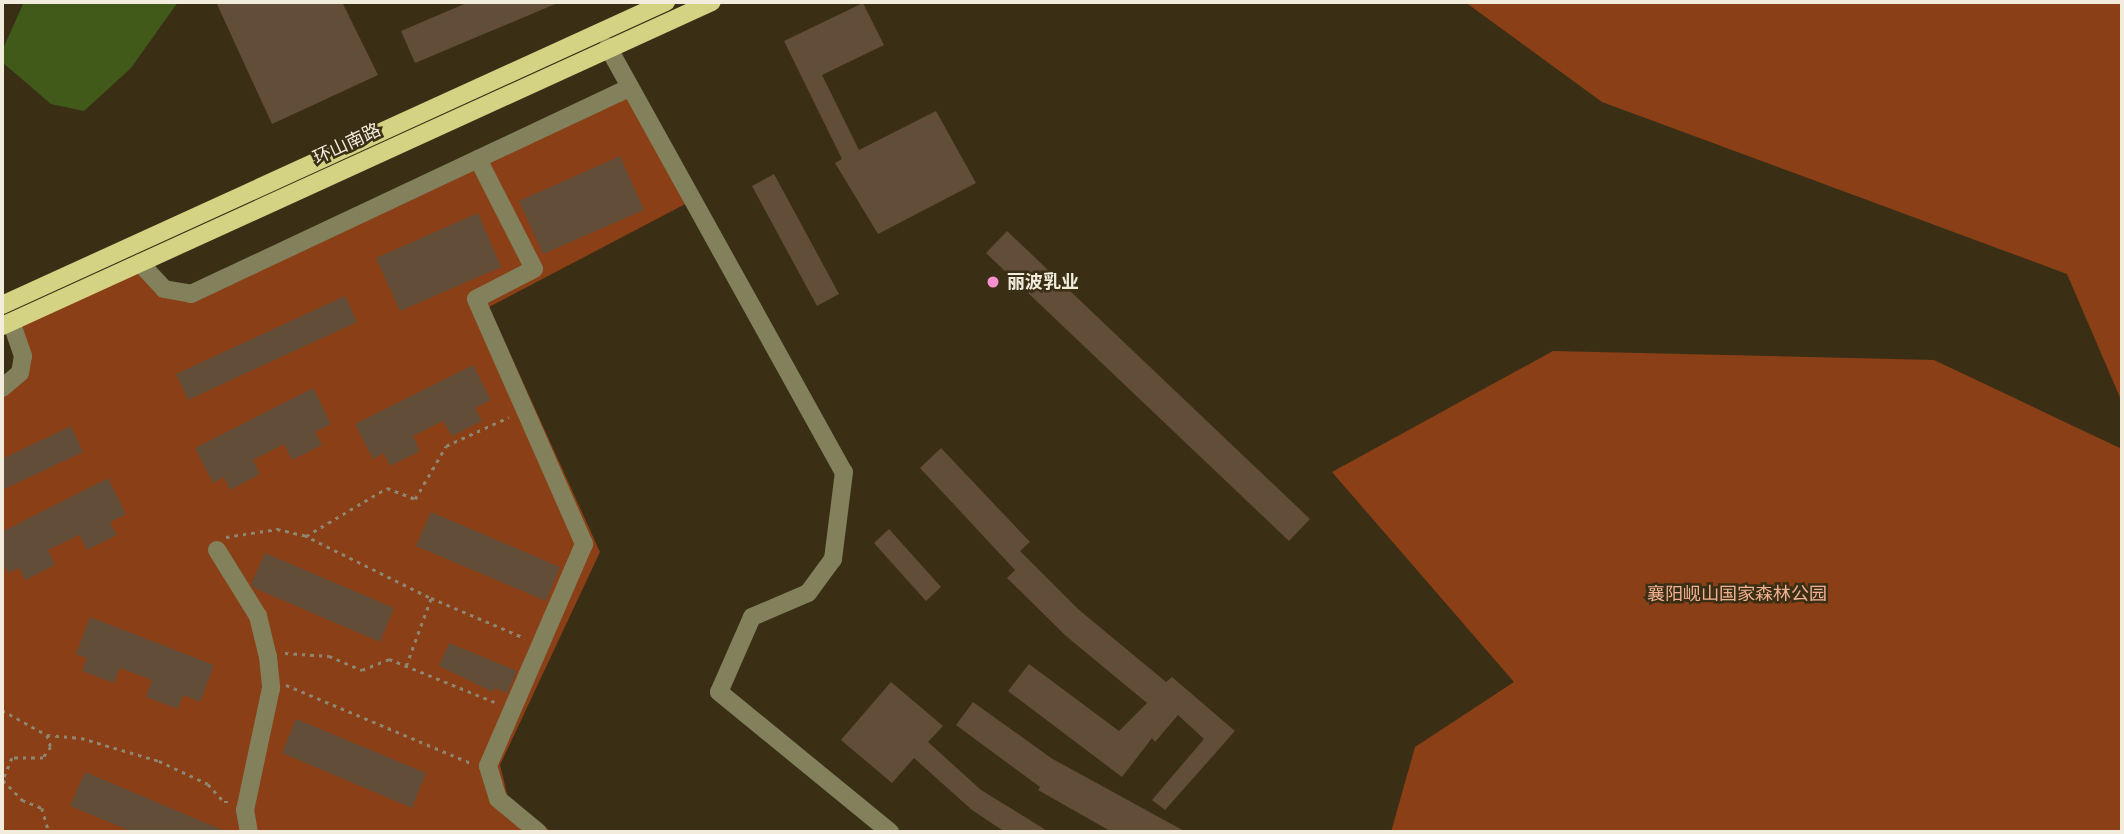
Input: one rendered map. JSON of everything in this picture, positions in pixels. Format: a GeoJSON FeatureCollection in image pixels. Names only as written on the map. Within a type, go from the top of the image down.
{"type":"FeatureCollection","features":[{"type":"Feature","properties":{"kind":"main road","name":"环山南路"},"geometry":{"type":"LineString","coordinates":[[2,305],[666,2]]}},
{"type":"Feature","properties":{"kind":"main road","name":"环山南路"},"geometry":{"type":"LineString","coordinates":[[6,324],[608,47],[712,2]]}},
{"type":"Feature","properties":{"kind":"street"},"geometry":{"type":"LineString","coordinates":[[608,47],[844,472],[833,559],[808,593],[752,617],[719,692],[890,832]]}},
{"type":"Feature","properties":{"kind":"street"},"geometry":{"type":"LineString","coordinates":[[139,263],[164,289],[191,295],[630,87]]}},
{"type":"Feature","properties":{"kind":"street"},"geometry":{"type":"LineString","coordinates":[[478,159],[534,269],[476,299],[584,544],[488,766],[498,799],[538,832]]}},
{"type":"Feature","properties":{"kind":"street"},"geometry":{"type":"LineString","coordinates":[[2,388],[20,373],[23,356],[6,324]]}},
{"type":"Feature","properties":{"kind":"street"},"geometry":{"type":"LineString","coordinates":[[218,545],[258,616],[270,678],[263,733],[246,804],[248,832]]}},
{"type":"Feature","properties":{"kind":"path"},"geometry":{"type":"LineString","coordinates":[[306,536],[387,488],[415,499],[446,446],[525,410]]}},
{"type":"Feature","properties":{"kind":"path"},"geometry":{"type":"LineString","coordinates":[[218,545],[277,529],[306,536],[431,598],[542,645]]}},
{"type":"Feature","properties":{"kind":"path"},"geometry":{"type":"LineString","coordinates":[[406,666],[431,598]]}},
{"type":"Feature","properties":{"kind":"path"},"geometry":{"type":"LineString","coordinates":[[267,654],[309,652],[362,670],[389,659],[513,710]]}},
{"type":"Feature","properties":{"kind":"path"},"geometry":{"type":"LineString","coordinates":[[270,678],[490,772]]}},
{"type":"Feature","properties":{"kind":"path"},"geometry":{"type":"LineString","coordinates":[[2,710],[47,735],[82,738],[159,761],[208,784],[224,802],[246,804]]}},
{"type":"Feature","properties":{"kind":"path"},"geometry":{"type":"LineString","coordinates":[[47,735],[51,747],[43,758],[12,758],[3,780],[22,800],[42,808],[49,832]]}},
{"type":"Feature","properties":{"kind":"green space"},"geometry":{"type":"Polygon","coordinates":[[[1465,2],[2122,2],[2122,402],[2067,274],[1602,102],[1465,2]]]}},
{"type":"Feature","properties":{"kind":"green space"},"geometry":{"type":"Polygon","coordinates":[[[630,87],[693,200],[489,307],[600,552],[500,765],[508,798],[552,832],[2,832],[2,388],[20,373],[11,322],[140,263],[149,277],[192,294],[630,87]]]}},
{"type":"Feature","properties":{"kind":"green space","name":"襄阳岘山国家森林公园"},"geometry":{"type":"Polygon","coordinates":[[[1553,351],[1934,360],[2122,449],[2122,832],[1391,832],[1415,747],[1514,682],[1332,472],[1553,351]]]}},
{"type":"Feature","properties":{"kind":"shaded area"},"geometry":{"type":"Polygon","coordinates":[[[24,2],[178,2],[131,68],[84,111],[51,104],[2,62],[2,51],[24,2]]]}},
{"type":"Feature","properties":{"kind":"building"},"geometry":{"type":"Polygon","coordinates":[[[216,2],[342,2],[378,75],[272,124],[216,2]]]}},
{"type":"Feature","properties":{"kind":"building"},"geometry":{"type":"Polygon","coordinates":[[[469,2],[560,2],[415,63],[401,31],[469,2]]]}},
{"type":"Feature","properties":{"kind":"building"},"geometry":{"type":"Polygon","coordinates":[[[863,3],[884,45],[822,75],[859,150],[936,111],[976,183],[878,234],[835,163],[842,159],[784,41],[863,3]]]}},
{"type":"Feature","properties":{"kind":"building"},"geometry":{"type":"Polygon","coordinates":[[[620,156],[644,210],[543,254],[519,201],[620,156]]]}},
{"type":"Feature","properties":{"kind":"building"},"geometry":{"type":"Polygon","coordinates":[[[774,174],[839,294],[817,306],[752,186],[774,174]]]}},
{"type":"Feature","properties":{"kind":"building"},"geometry":{"type":"Polygon","coordinates":[[[478,213],[501,267],[400,311],[376,258],[478,213]]]}},
{"type":"Feature","properties":{"kind":"building"},"geometry":{"type":"Polygon","coordinates":[[[1007,231],[1310,519],[1289,541],[986,253],[1007,231]]]}},
{"type":"Feature","properties":{"kind":"building"},"geometry":{"type":"Polygon","coordinates":[[[345,296],[357,322],[188,400],[176,374],[345,296]]]}},
{"type":"Feature","properties":{"kind":"building"},"geometry":{"type":"Polygon","coordinates":[[[473,365],[491,400],[475,408],[482,421],[452,436],[443,421],[413,436],[420,451],[390,466],[384,453],[373,459],[355,424],[473,365]]]}},
{"type":"Feature","properties":{"kind":"building"},"geometry":{"type":"Polygon","coordinates":[[[313,388],[331,424],[315,432],[322,445],[292,460],[284,444],[253,460],[260,474],[230,490],[224,477],[213,483],[195,448],[313,388]]]}},
{"type":"Feature","properties":{"kind":"building"},"geometry":{"type":"Polygon","coordinates":[[[71,426],[83,452],[2,490],[2,459],[71,426]]]}},
{"type":"Feature","properties":{"kind":"building"},"geometry":{"type":"Polygon","coordinates":[[[941,448],[1030,542],[1020,551],[1078,609],[1166,682],[1172,677],[1235,731],[1165,810],[1152,800],[1204,739],[1178,715],[1155,742],[1152,738],[1122,777],[1008,691],[1029,664],[1119,731],[1147,703],[1066,636],[1007,578],[1015,570],[920,468],[941,448]]]}},
{"type":"Feature","properties":{"kind":"building"},"geometry":{"type":"Polygon","coordinates":[[[108,478],[126,514],[110,522],[117,535],[87,550],[79,535],[48,550],[55,565],[25,580],[19,568],[8,573],[2,562],[2,532],[108,478]]]}},
{"type":"Feature","properties":{"kind":"building"},"geometry":{"type":"Polygon","coordinates":[[[431,512],[560,567],[546,601],[416,546],[431,512]]]}},
{"type":"Feature","properties":{"kind":"building"},"geometry":{"type":"Polygon","coordinates":[[[889,529],[941,587],[926,601],[874,543],[889,529]]]}},
{"type":"Feature","properties":{"kind":"building"},"geometry":{"type":"Polygon","coordinates":[[[265,553],[394,608],[380,642],[254,588],[251,584],[265,553]]]}},
{"type":"Feature","properties":{"kind":"building"},"geometry":{"type":"Polygon","coordinates":[[[90,617],[214,665],[200,702],[183,695],[178,709],[146,697],[152,680],[120,668],[114,683],[82,671],[87,658],[76,654],[90,617]]]}},
{"type":"Feature","properties":{"kind":"building"},"geometry":{"type":"Polygon","coordinates":[[[449,643],[517,671],[507,693],[495,688],[493,692],[439,666],[449,643]]]}},
{"type":"Feature","properties":{"kind":"building"},"geometry":{"type":"Polygon","coordinates":[[[891,682],[943,726],[928,742],[981,790],[1049,832],[1005,832],[972,810],[914,758],[892,783],[841,740],[891,682]]]}},
{"type":"Feature","properties":{"kind":"building"},"geometry":{"type":"Polygon","coordinates":[[[973,702],[1051,758],[1186,832],[1112,832],[1038,790],[1040,787],[956,725],[973,702]]]}},
{"type":"Feature","properties":{"kind":"building"},"geometry":{"type":"Polygon","coordinates":[[[296,719],[426,773],[412,808],[282,753],[296,719]]]}},
{"type":"Feature","properties":{"kind":"building"},"geometry":{"type":"Polygon","coordinates":[[[85,772],[227,832],[133,832],[70,806],[85,772]]]}},
{"type":"Feature","properties":{"kind":"place","name":"丽波乳业"},"geometry":{"type":"Point","coordinates":[993,282]}}]}
